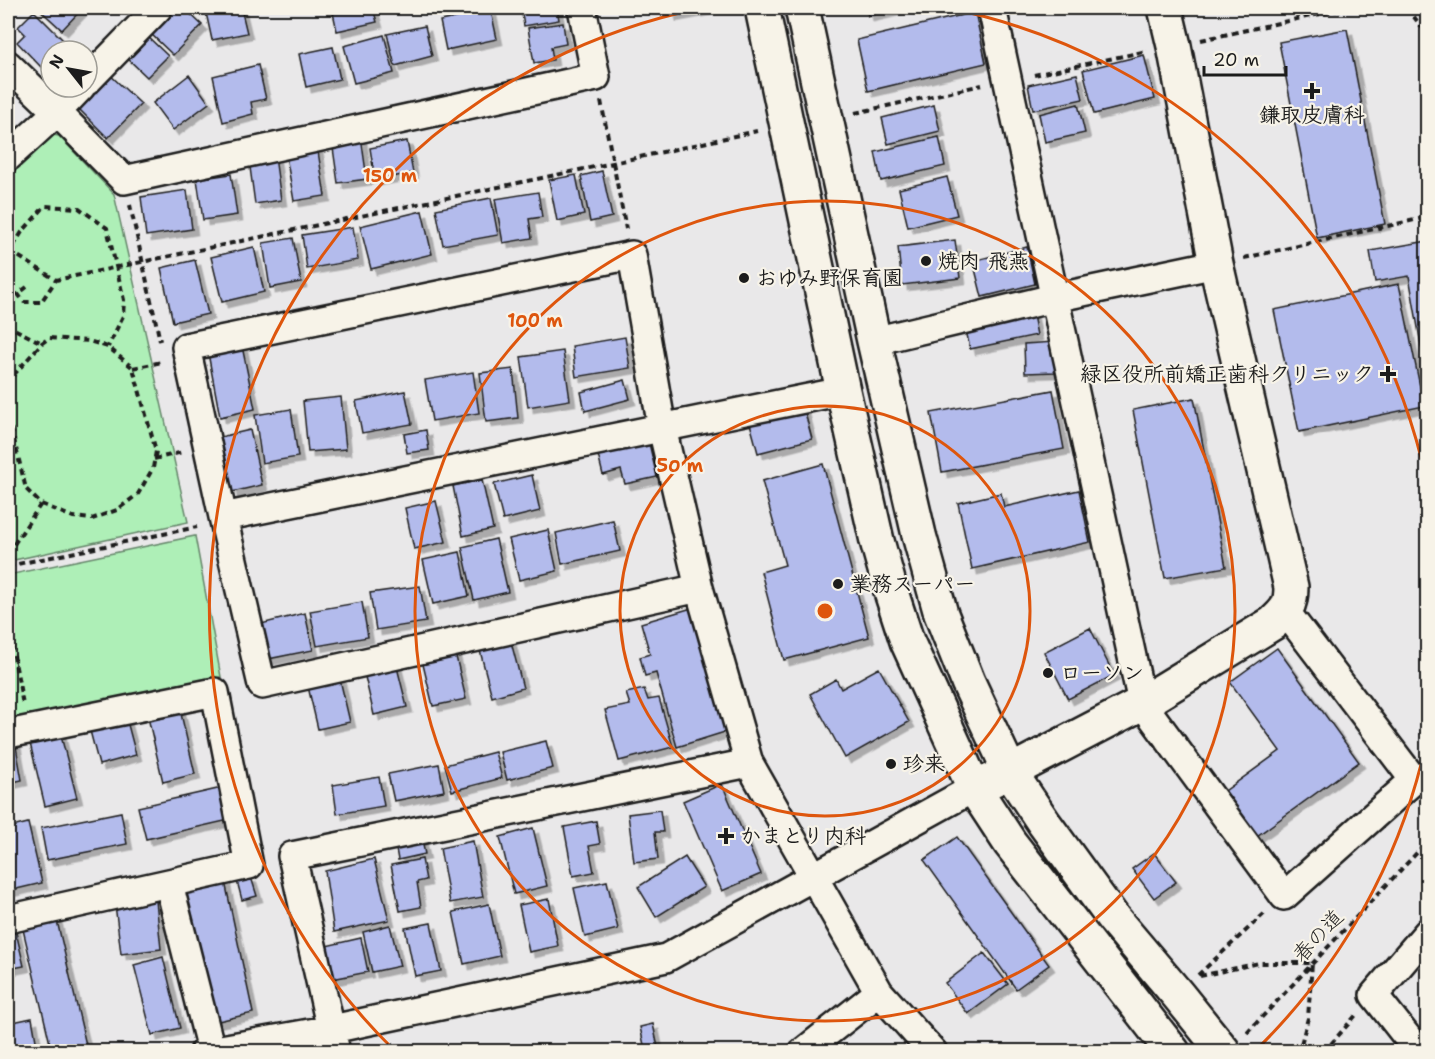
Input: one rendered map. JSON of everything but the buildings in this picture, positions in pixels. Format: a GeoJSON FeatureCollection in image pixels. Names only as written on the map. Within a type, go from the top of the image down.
{"type":"FeatureCollection","features":[{"type":"Feature","properties":{"kind":"street"},"geometry":{"type":"LineString","coordinates":[[99,69],[158,8]]}},
{"type":"Feature","properties":{"kind":"street"},"geometry":{"type":"LineString","coordinates":[[8,65],[124,180],[596,77],[582,8]]}},
{"type":"Feature","properties":{"kind":"street"},"geometry":{"type":"LineString","coordinates":[[762,8],[877,541],[906,641],[974,788],[1010,843],[1173,1052]]}},
{"type":"Feature","properties":{"kind":"street"},"geometry":{"type":"LineString","coordinates":[[802,8],[874,341],[919,535],[941,614],[968,682],[1010,772],[1113,918],[1178,994],[1235,1043]]}},
{"type":"Feature","properties":{"kind":"street"},"geometry":{"type":"LineString","coordinates":[[992,8],[1142,703],[1284,896],[1414,780],[1286,612]]}},
{"type":"Feature","properties":{"kind":"street"},"geometry":{"type":"LineString","coordinates":[[169,884],[207,1051],[334,1040],[666,958],[974,788],[1010,772],[1142,703],[1273,623],[1286,612],[1291,599],[1291,587],[1216,264],[1165,8]]}},
{"type":"Feature","properties":{"kind":"street"},"geometry":{"type":"LineString","coordinates":[[8,157],[69,99]]}},
{"type":"Feature","properties":{"kind":"street"},"geometry":{"type":"LineString","coordinates":[[699,588],[262,685],[212,521],[186,347],[632,255],[662,428],[699,588],[749,763],[879,992],[933,1052]]}},
{"type":"Feature","properties":{"kind":"street"},"geometry":{"type":"LineString","coordinates":[[874,341],[1054,298],[1216,264]]}},
{"type":"Feature","properties":{"kind":"street"},"geometry":{"type":"LineString","coordinates":[[212,521],[843,391]]}},
{"type":"Feature","properties":{"kind":"street"},"geometry":{"type":"LineString","coordinates":[[8,919],[249,865],[215,692],[17,732]]}},
{"type":"Feature","properties":{"kind":"street"},"geometry":{"type":"LineString","coordinates":[[334,1040],[292,856],[749,763]]}},
{"type":"Feature","properties":{"kind":"street"},"geometry":{"type":"LineString","coordinates":[[1419,1052],[1374,995],[1428,932]]}},
{"type":"Feature","properties":{"kind":"street"},"geometry":{"type":"LineString","coordinates":[[803,1052],[879,992]]}},
{"type":"Feature","properties":{"kind":"path"},"geometry":{"type":"LineString","coordinates":[[827,119],[1347,8]]}},
{"type":"Feature","properties":{"kind":"path"},"geometry":{"type":"LineString","coordinates":[[1407,8],[1428,35]]}},
{"type":"Feature","properties":{"kind":"path"},"geometry":{"type":"LineString","coordinates":[[596,77],[632,255]]}},
{"type":"Feature","properties":{"kind":"path"},"geometry":{"type":"LineString","coordinates":[[108,347],[123,316],[124,300],[117,268],[107,228],[79,208],[45,206],[22,232],[9,253],[56,280],[117,268],[613,163],[787,124]]}},
{"type":"Feature","properties":{"kind":"path"},"geometry":{"type":"LineString","coordinates":[[1216,264],[1428,217]]}},
{"type":"Feature","properties":{"kind":"path"},"geometry":{"type":"LineString","coordinates":[[27,287],[18,294],[24,302],[41,302],[56,280]]}},
{"type":"Feature","properties":{"kind":"path"},"geometry":{"type":"LineString","coordinates":[[8,322],[14,329],[42,343]]}},
{"type":"Feature","properties":{"kind":"path"},"geometry":{"type":"LineString","coordinates":[[8,395],[11,378],[49,338],[89,341],[108,347],[133,368],[156,451],[153,468],[138,495],[117,510],[92,519],[74,517],[41,504],[26,489],[8,415]]}},
{"type":"Feature","properties":{"kind":"path"},"geometry":{"type":"LineString","coordinates":[[133,368],[164,361]]}},
{"type":"Feature","properties":{"kind":"path"},"geometry":{"type":"LineString","coordinates":[[154,459],[184,452]]}},
{"type":"Feature","properties":{"kind":"path"},"geometry":{"type":"LineString","coordinates":[[8,553],[41,504]]}},
{"type":"Feature","properties":{"kind":"path"},"geometry":{"type":"LineString","coordinates":[[8,566],[212,521]]}},
{"type":"Feature","properties":{"kind":"path"},"geometry":{"type":"LineString","coordinates":[[8,624],[17,732]]}},
{"type":"Feature","properties":{"kind":"path","name":"春の道"},"geometry":{"type":"LineString","coordinates":[[1235,1043],[1428,841]]}},
{"type":"Feature","properties":{"kind":"path"},"geometry":{"type":"LineString","coordinates":[[1284,896],[1195,978],[1259,963],[1312,963],[1308,1018],[1299,1052]]}},
{"type":"Feature","properties":{"kind":"path"},"geometry":{"type":"LineString","coordinates":[[1324,1052],[1374,995]]}},
{"type":"Feature","properties":{"kind":"green space"},"geometry":{"type":"Polygon","coordinates":[[[46,134],[59,136],[114,194],[188,522],[14,560],[8,532],[8,173],[46,134]]]}},
{"type":"Feature","properties":{"kind":"green space"},"geometry":{"type":"Polygon","coordinates":[[[195,536],[221,677],[8,722],[8,575],[195,536]]]}},
{"type":"Feature","properties":{"kind":"place","name":"鎌取皮膚科"},"geometry":{"type":"Point","coordinates":[1312,91]}},
{"type":"Feature","properties":{"kind":"place","name":"焼肉 飛燕"},"geometry":{"type":"Point","coordinates":[926,261]}},
{"type":"Feature","properties":{"kind":"place","name":"おゆみ野保育園"},"geometry":{"type":"Point","coordinates":[744,278]}},
{"type":"Feature","properties":{"kind":"place","name":"緑区役所前矯正歯科クリニック"},"geometry":{"type":"Point","coordinates":[1388,374]}},
{"type":"Feature","properties":{"kind":"place","name":"業務スーパー"},"geometry":{"type":"Point","coordinates":[838,584]}},
{"type":"Feature","properties":{"kind":"place","name":"ローソン"},"geometry":{"type":"Point","coordinates":[1048,673]}},
{"type":"Feature","properties":{"kind":"place","name":"珍来"},"geometry":{"type":"Point","coordinates":[891,764]}},
{"type":"Feature","properties":{"kind":"place","name":"かまとり内科"},"geometry":{"type":"Point","coordinates":[726,836]}}]}
